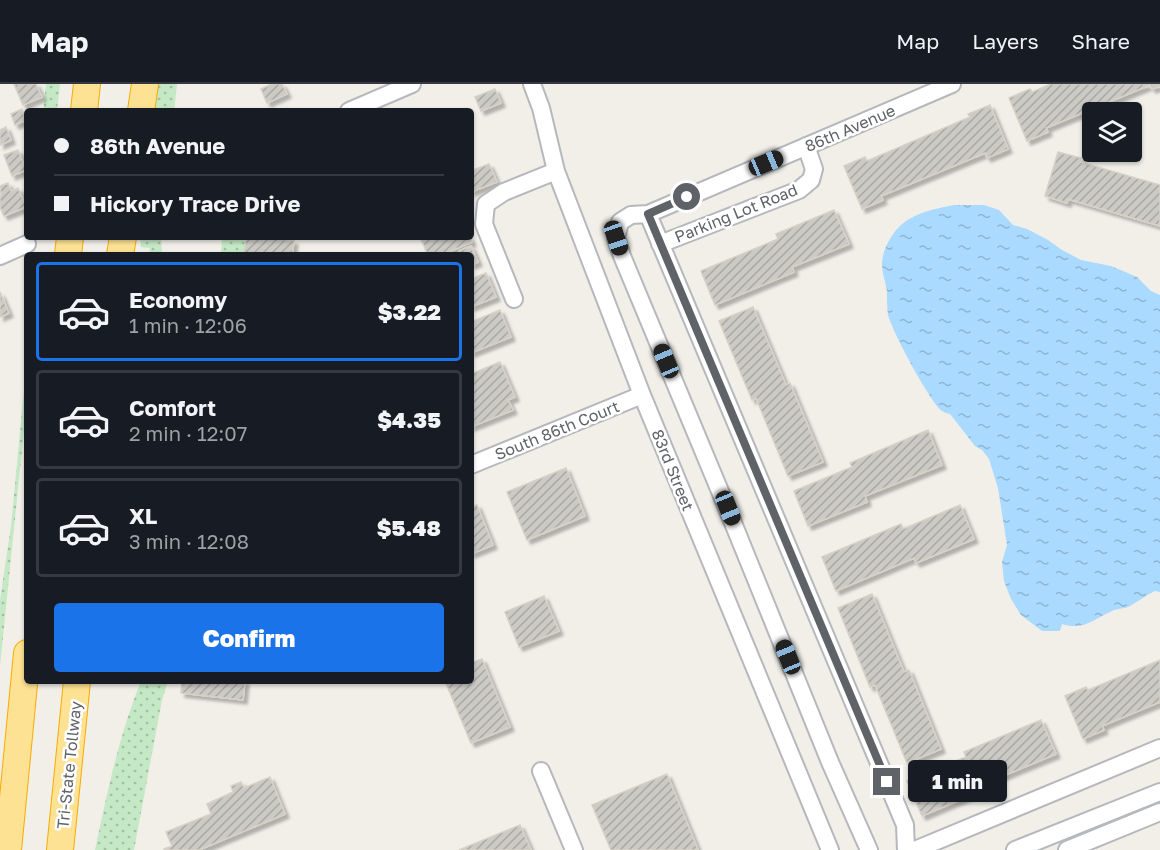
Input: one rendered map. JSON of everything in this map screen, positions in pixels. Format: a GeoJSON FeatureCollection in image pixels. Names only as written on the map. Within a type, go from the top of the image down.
{"type":"FeatureCollection","features":[{"type":"Feature","properties":{"kind":"highway"},"geometry":{"type":"LineString","coordinates":[[84,108],[87,84]]}},
{"type":"Feature","properties":{"kind":"highway"},"geometry":{"type":"LineString","coordinates":[[141,108],[145,84]]}},
{"type":"Feature","properties":{"kind":"highway"},"geometry":{"type":"LineString","coordinates":[[8,850],[24,684]]}},
{"type":"Feature","properties":{"kind":"highway","name":"Tri-State Tollway"},"geometry":{"type":"LineString","coordinates":[[60,850],[77,684]]}},
{"type":"Feature","properties":{"kind":"street"},"geometry":{"type":"LineString","coordinates":[[356,108],[412,84]]}},
{"type":"Feature","properties":{"kind":"street","name":"83rd Street"},"geometry":{"type":"LineString","coordinates":[[532,84],[541,108],[556,171],[642,396],[830,850]]}},
{"type":"Feature","properties":{"kind":"street","name":"86th Avenue"},"geometry":{"type":"LineString","coordinates":[[869,850],[830,762],[616,238],[620,222],[631,215],[648,214],[952,84]]}},
{"type":"Feature","properties":{"kind":"street","name":"Parking Lot Road"},"geometry":{"type":"LineString","coordinates":[[660,244],[799,190],[811,180],[814,169],[806,146]]}},
{"type":"Feature","properties":{"kind":"street"},"geometry":{"type":"LineString","coordinates":[[514,299],[484,224],[486,204],[504,192],[556,171]]}},
{"type":"Feature","properties":{"kind":"street"},"geometry":{"type":"LineString","coordinates":[[648,214],[905,825],[906,850]]}},
{"type":"Feature","properties":{"kind":"street"},"geometry":{"type":"LineString","coordinates":[[0,256],[27,244]]}},
{"type":"Feature","properties":{"kind":"street","name":"South 86th Court"},"geometry":{"type":"LineString","coordinates":[[474,464],[642,396]]}},
{"type":"Feature","properties":{"kind":"street"},"geometry":{"type":"LineString","coordinates":[[915,850],[1160,748]]}},
{"type":"Feature","properties":{"kind":"street"},"geometry":{"type":"LineString","coordinates":[[541,771],[574,850]]}},
{"type":"Feature","properties":{"kind":"street"},"geometry":{"type":"LineString","coordinates":[[1015,850],[1054,843],[1160,792]]}},
{"type":"Feature","properties":{"kind":"street"},"geometry":{"type":"LineString","coordinates":[[1067,850],[1160,812]]}},
{"type":"Feature","properties":{"kind":"green space"},"geometry":{"type":"Polygon","coordinates":[[[46,84],[60,84],[57,108],[43,108],[46,84]]]}},
{"type":"Feature","properties":{"kind":"green space"},"geometry":{"type":"Polygon","coordinates":[[[156,84],[177,84],[174,108],[153,108],[156,84]]]}},
{"type":"Feature","properties":{"kind":"green space"},"geometry":{"type":"Polygon","coordinates":[[[140,240],[161,240],[162,252],[149,252],[150,248],[141,247],[140,240]]]}},
{"type":"Feature","properties":{"kind":"green space"},"geometry":{"type":"Polygon","coordinates":[[[222,240],[246,240],[244,252],[221,252],[222,240]]]}},
{"type":"Feature","properties":{"kind":"green space"},"geometry":{"type":"Polygon","coordinates":[[[24,390],[24,430],[0,666],[0,600],[11,526],[24,390]]]}},
{"type":"Feature","properties":{"kind":"green space"},"geometry":{"type":"Polygon","coordinates":[[[140,684],[167,684],[162,700],[134,850],[95,850],[109,786],[140,684]]]}},
{"type":"Feature","properties":{"kind":"water"},"geometry":{"type":"Polygon","coordinates":[[[954,205],[984,205],[999,210],[1013,225],[1027,229],[1081,260],[1111,266],[1137,277],[1151,291],[1160,295],[1160,592],[1155,591],[1128,607],[1114,610],[1082,625],[1062,624],[1060,631],[1042,631],[1021,615],[1004,581],[1002,562],[1007,545],[998,488],[989,459],[982,450],[975,446],[950,414],[942,411],[936,405],[912,366],[888,315],[882,264],[883,254],[890,239],[899,227],[911,218],[954,205]]]}},
{"type":"Feature","properties":{"kind":"building"},"geometry":{"type":"Polygon","coordinates":[[[14,84],[36,84],[42,97],[23,105],[14,84]]]}},
{"type":"Feature","properties":{"kind":"building"},"geometry":{"type":"Polygon","coordinates":[[[272,84],[282,84],[287,94],[267,103],[261,89],[272,84]]]}},
{"type":"Feature","properties":{"kind":"building"},"geometry":{"type":"Polygon","coordinates":[[[1051,84],[1160,84],[1152,89],[1150,85],[1109,102],[1082,102],[1082,113],[1046,128],[1048,132],[1027,141],[1009,98],[1030,89],[1032,92],[1051,84]]]}},
{"type":"Feature","properties":{"kind":"building"},"geometry":{"type":"Polygon","coordinates":[[[495,89],[501,103],[481,111],[475,97],[495,89]]]}},
{"type":"Feature","properties":{"kind":"building"},"geometry":{"type":"Polygon","coordinates":[[[990,105],[1008,149],[987,158],[985,153],[881,196],[883,200],[862,209],[844,166],[865,157],[867,161],[970,117],[968,114],[990,105]]]}},
{"type":"Feature","properties":{"kind":"building"},"geometry":{"type":"Polygon","coordinates":[[[22,109],[24,121],[15,125],[11,114],[22,109]]]}},
{"type":"Feature","properties":{"kind":"building"},"geometry":{"type":"Polygon","coordinates":[[[6,127],[11,140],[0,145],[0,130],[6,127]]]}},
{"type":"Feature","properties":{"kind":"building"},"geometry":{"type":"Polygon","coordinates":[[[18,150],[24,171],[12,176],[4,155],[18,150]]]}},
{"type":"Feature","properties":{"kind":"building"},"geometry":{"type":"Polygon","coordinates":[[[1058,152],[1081,158],[1080,162],[1160,185],[1160,226],[1068,199],[1067,203],[1045,196],[1058,152]]]}},
{"type":"Feature","properties":{"kind":"building"},"geometry":{"type":"Polygon","coordinates":[[[489,164],[497,182],[474,191],[474,170],[489,164]]]}},
{"type":"Feature","properties":{"kind":"building"},"geometry":{"type":"Polygon","coordinates":[[[8,183],[11,191],[18,188],[24,208],[4,216],[0,207],[0,186],[8,183]]]}},
{"type":"Feature","properties":{"kind":"building"},"geometry":{"type":"Polygon","coordinates":[[[834,210],[849,244],[792,267],[794,272],[715,305],[701,271],[778,239],[776,234],[834,210]]]}},
{"type":"Feature","properties":{"kind":"building"},"geometry":{"type":"Polygon","coordinates":[[[246,240],[294,241],[292,252],[244,252],[246,240]]]}},
{"type":"Feature","properties":{"kind":"building"},"geometry":{"type":"Polygon","coordinates":[[[421,240],[471,240],[472,242],[449,252],[427,252],[421,240]]]}},
{"type":"Feature","properties":{"kind":"building"},"geometry":{"type":"Polygon","coordinates":[[[471,246],[474,252],[460,252],[471,246]]]}},
{"type":"Feature","properties":{"kind":"building"},"geometry":{"type":"Polygon","coordinates":[[[486,273],[496,297],[474,306],[474,278],[486,273]]]}},
{"type":"Feature","properties":{"kind":"building"},"geometry":{"type":"Polygon","coordinates":[[[0,292],[9,313],[0,317],[0,292]]]}},
{"type":"Feature","properties":{"kind":"building"},"geometry":{"type":"Polygon","coordinates":[[[753,307],[786,385],[790,383],[823,462],[788,476],[756,398],[752,400],[719,321],[753,307]]]}},
{"type":"Feature","properties":{"kind":"building"},"geometry":{"type":"Polygon","coordinates":[[[500,310],[511,337],[474,352],[474,321],[500,310]]]}},
{"type":"Feature","properties":{"kind":"building"},"geometry":{"type":"Polygon","coordinates":[[[500,362],[515,397],[508,400],[513,410],[474,426],[474,373],[500,362]]]}},
{"type":"Feature","properties":{"kind":"building"},"geometry":{"type":"Polygon","coordinates":[[[928,430],[942,465],[865,496],[867,502],[808,526],[794,491],[852,467],[850,463],[928,430]]]}},
{"type":"Feature","properties":{"kind":"building"},"geometry":{"type":"Polygon","coordinates":[[[566,468],[585,516],[527,540],[507,492],[566,468]]]}},
{"type":"Feature","properties":{"kind":"building"},"geometry":{"type":"Polygon","coordinates":[[[477,505],[493,545],[474,553],[474,506],[477,505]]]}},
{"type":"Feature","properties":{"kind":"building"},"geometry":{"type":"Polygon","coordinates":[[[960,505],[974,539],[916,563],[914,558],[836,591],[822,557],[901,524],[903,529],[960,505]]]}},
{"type":"Feature","properties":{"kind":"building"},"geometry":{"type":"Polygon","coordinates":[[[872,594],[904,672],[909,670],[941,749],[907,763],[875,685],[870,687],[838,608],[872,594]]]}},
{"type":"Feature","properties":{"kind":"building"},"geometry":{"type":"Polygon","coordinates":[[[544,596],[559,631],[519,647],[505,612],[544,596]]]}},
{"type":"Feature","properties":{"kind":"building"},"geometry":{"type":"Polygon","coordinates":[[[482,659],[510,727],[471,743],[446,684],[474,684],[474,662],[482,659]]]}},
{"type":"Feature","properties":{"kind":"building"},"geometry":{"type":"Polygon","coordinates":[[[1160,660],[1160,702],[1102,726],[1104,730],[1083,739],[1065,696],[1086,687],[1088,690],[1160,660]]]}},
{"type":"Feature","properties":{"kind":"building"},"geometry":{"type":"Polygon","coordinates":[[[182,684],[245,684],[243,700],[181,693],[182,684]]]}},
{"type":"Feature","properties":{"kind":"building"},"geometry":{"type":"Polygon","coordinates":[[[1041,720],[1056,754],[979,786],[981,791],[922,816],[907,781],[966,757],[964,752],[1041,720]]]}},
{"type":"Feature","properties":{"kind":"building"},"geometry":{"type":"Polygon","coordinates":[[[667,774],[698,850],[611,850],[592,805],[667,774]]]}},
{"type":"Feature","properties":{"kind":"building"},"geometry":{"type":"Polygon","coordinates":[[[270,777],[285,814],[199,850],[164,849],[172,846],[166,832],[211,814],[207,804],[233,792],[231,786],[241,782],[244,788],[270,777]]]}},
{"type":"Feature","properties":{"kind":"building"},"geometry":{"type":"Polygon","coordinates":[[[520,825],[531,850],[459,850],[520,825]]]}},
{"type":"Feature","properties":{"kind":"route"},"geometry":{"type":"LineString","coordinates":[[687,197],[648,214],[887,782]]}}]}
